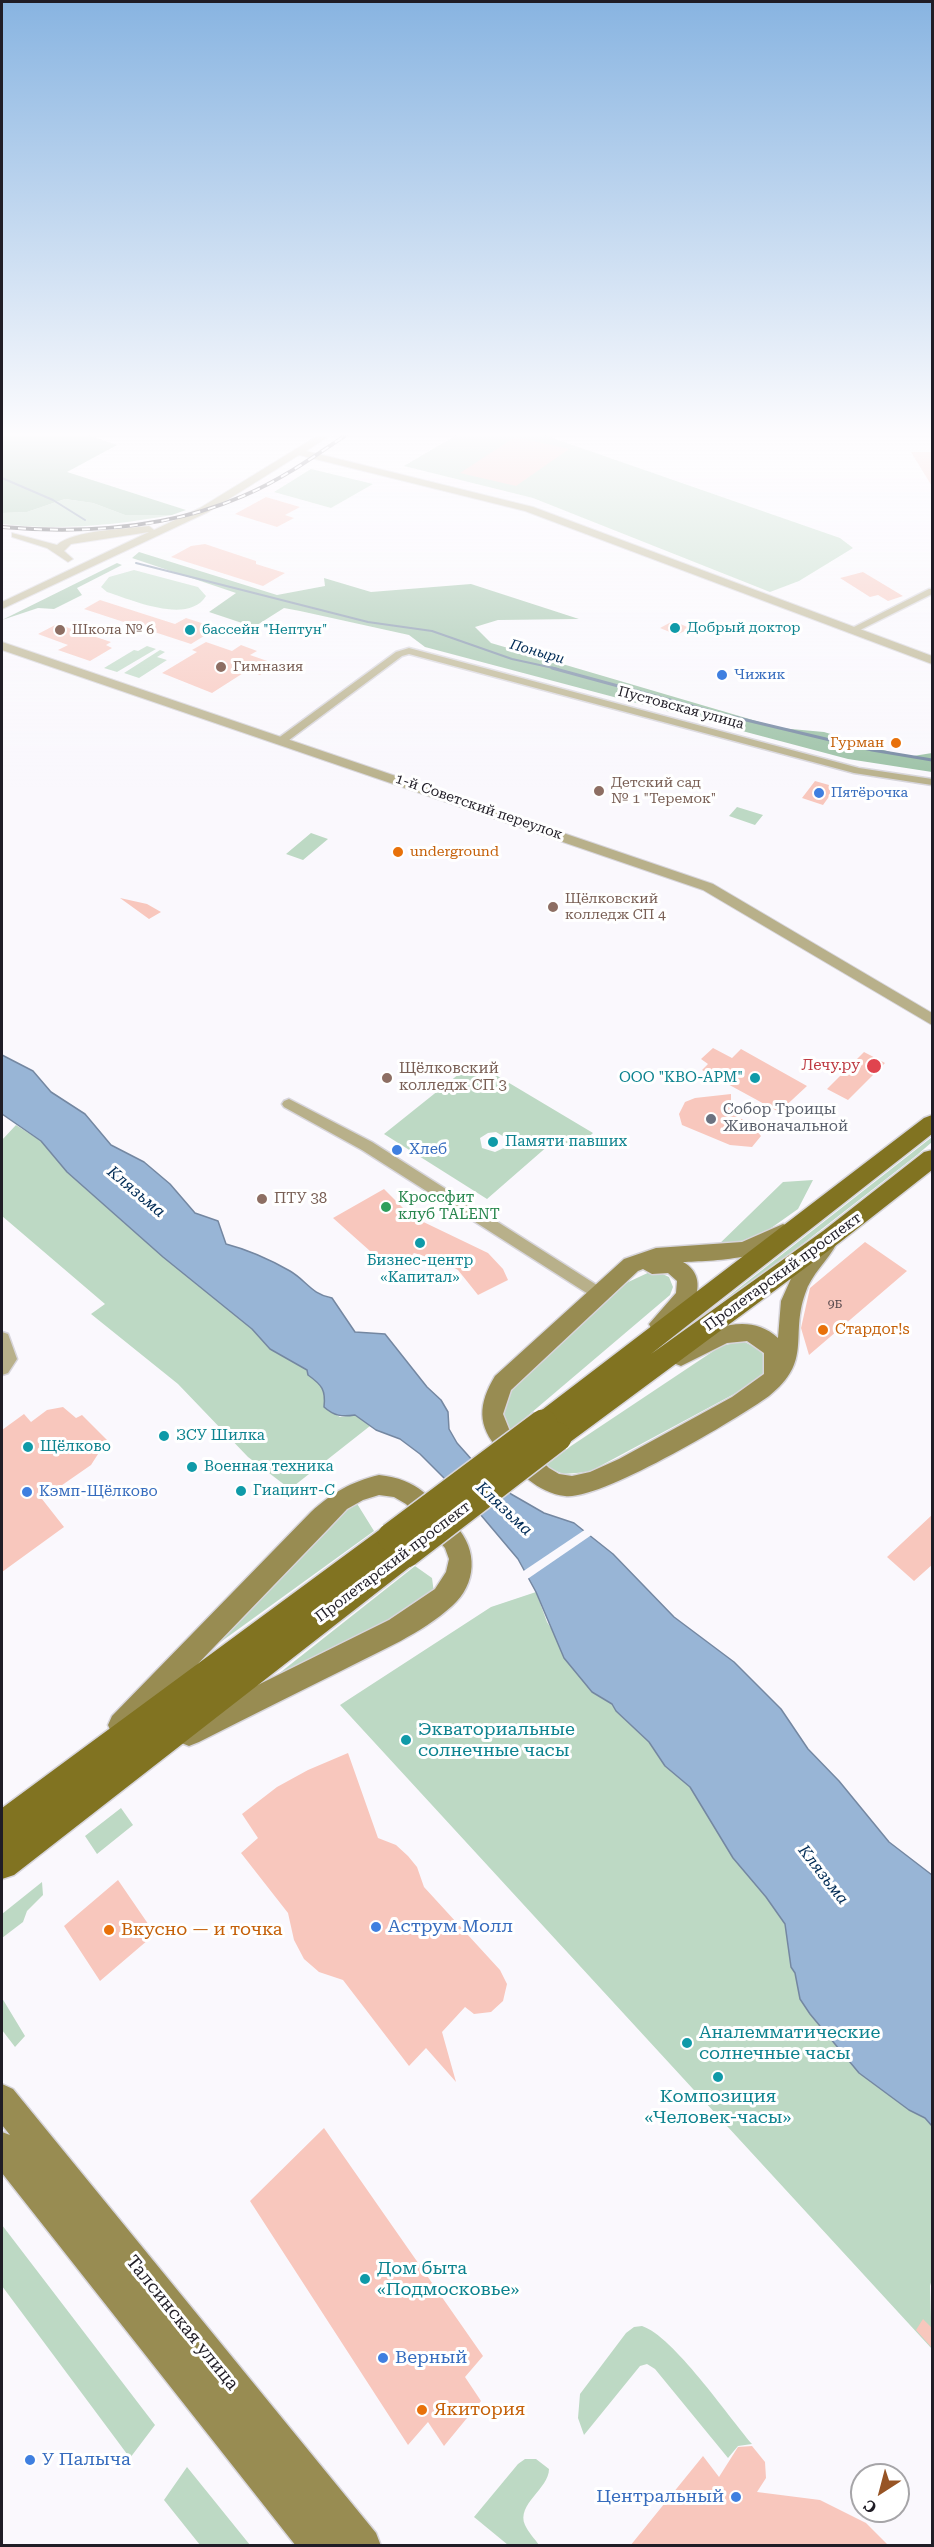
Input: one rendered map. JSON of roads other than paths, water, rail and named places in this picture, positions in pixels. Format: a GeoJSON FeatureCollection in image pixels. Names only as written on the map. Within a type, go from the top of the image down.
{"type":"FeatureCollection","features":[{"type":"Feature","properties":{"kind":"main road","name":"Пролетарский проспект"},"geometry":{"type":"LineString","coordinates":[[2,1863],[91,1778],[578,1409],[805,1220],[933,1123]]}},
{"type":"Feature","properties":{"kind":"main road","name":"Пролетарский проспект"},"geometry":{"type":"LineString","coordinates":[[578,1409],[831,1237],[933,1158]]}},
{"type":"Feature","properties":{"kind":"main road"},"geometry":{"type":"LineString","coordinates":[[805,1220],[766,1242],[747,1248],[644,1260],[631,1265],[520,1365],[493,1398],[490,1410],[495,1430],[546,1479],[565,1486],[580,1486],[605,1477],[740,1403],[774,1380],[785,1366],[788,1358],[791,1304],[796,1288],[804,1273],[831,1237]]}},
{"type":"Feature","properties":{"kind":"main road"},"geometry":{"type":"LineString","coordinates":[[578,1409],[673,1313],[688,1294],[690,1287],[684,1274],[671,1265],[654,1265],[605,1287]]}},
{"type":"Feature","properties":{"kind":"main road"},"geometry":{"type":"LineString","coordinates":[[578,1409],[707,1341],[730,1333],[753,1333],[771,1344],[778,1365],[774,1380]]}},
{"type":"Feature","properties":{"kind":"main road"},"geometry":{"type":"LineString","coordinates":[[379,1485],[398,1487],[414,1497],[455,1542],[461,1558],[458,1576],[450,1590],[435,1605],[369,1645],[91,1778],[320,1520],[348,1496],[379,1485]]}},
{"type":"Feature","properties":{"kind":"main road","name":"Пролетарский проспект"},"geometry":{"type":"LineString","coordinates":[[2,1827],[91,1778]]}},
{"type":"Feature","properties":{"kind":"main road","name":"Талсинская улица"},"geometry":{"type":"LineString","coordinates":[[2,2100],[363,2546]]}},
{"type":"Feature","properties":{"kind":"main road","name":"Талсинская улица"},"geometry":{"type":"LineString","coordinates":[[2,2148],[320,2546]]}},
{"type":"Feature","properties":{"kind":"street"},"geometry":{"type":"LineString","coordinates":[[57,552],[79,562],[99,560]]}},
{"type":"Feature","properties":{"kind":"street"},"geometry":{"type":"LineString","coordinates":[[644,552],[933,660]]}},
{"type":"Feature","properties":{"kind":"street"},"geometry":{"type":"LineString","coordinates":[[2,606],[115,553]]}},
{"type":"Feature","properties":{"kind":"street"},"geometry":{"type":"LineString","coordinates":[[48,584],[62,573],[61,554]]}},
{"type":"Feature","properties":{"kind":"street"},"geometry":{"type":"LineString","coordinates":[[853,630],[933,591]]}},
{"type":"Feature","properties":{"kind":"street","name":"1-й Советский переулок"},"geometry":{"type":"LineString","coordinates":[[2,646],[708,886],[933,1020]]}},
{"type":"Feature","properties":{"kind":"street","name":"Пустовская улица"},"geometry":{"type":"LineString","coordinates":[[281,741],[399,654],[409,651],[858,771],[933,782]]}},
{"type":"Feature","properties":{"kind":"street"},"geometry":{"type":"LineString","coordinates":[[289,1104],[367,1146],[605,1287]]}},
{"type":"Feature","properties":{"kind":"street"},"geometry":{"type":"LineString","coordinates":[[2,1338],[9,1359],[2,1368]]}},
{"type":"Feature","properties":{"kind":"water","name":"Клязьма"},"geometry":{"type":"Polygon","coordinates":[[[2,1055],[33,1071],[51,1092],[85,1114],[111,1145],[144,1162],[170,1184],[195,1213],[218,1221],[226,1244],[251,1252],[290,1271],[319,1294],[332,1298],[355,1332],[385,1334],[427,1387],[441,1400],[448,1412],[449,1429],[457,1443],[473,1461],[511,1494],[544,1513],[574,1523],[613,1554],[674,1617],[734,1662],[781,1709],[808,1749],[839,1781],[889,1842],[932,1875],[932,2126],[925,2118],[909,2110],[859,2073],[810,2014],[800,1999],[795,1973],[791,1967],[785,1924],[733,1858],[690,1787],[665,1766],[649,1742],[616,1711],[612,1704],[592,1692],[564,1658],[536,1592],[518,1559],[480,1514],[420,1454],[400,1439],[376,1430],[355,1415],[338,1415],[324,1407],[322,1388],[308,1375],[307,1370],[270,1349],[252,1329],[163,1257],[67,1172],[41,1141],[2,1114],[2,1055]]]}},
{"type":"Feature","properties":{"kind":"waterway","name":"Поныри"},"geometry":{"type":"LineString","coordinates":[[136,563],[368,622],[432,631],[512,659],[558,669]]}},
{"type":"Feature","properties":{"kind":"waterway","name":"Поныри"},"geometry":{"type":"LineString","coordinates":[[552,668],[721,714],[872,750],[932,760]]}},
{"type":"Feature","properties":{"kind":"place","name":"Добрый доктор"},"geometry":{"type":"Point","coordinates":[675,628]}},
{"type":"Feature","properties":{"kind":"place","name":"Школа № 6"},"geometry":{"type":"Point","coordinates":[60,630]}},
{"type":"Feature","properties":{"kind":"place","name":"бассейн \"Нептун\""},"geometry":{"type":"Point","coordinates":[190,630]}},
{"type":"Feature","properties":{"kind":"place","name":"Гимназия"},"geometry":{"type":"Point","coordinates":[221,667]}},
{"type":"Feature","properties":{"kind":"place","name":"Чижик"},"geometry":{"type":"Point","coordinates":[722,675]}},
{"type":"Feature","properties":{"kind":"place","name":"Гурман"},"geometry":{"type":"Point","coordinates":[896,743]}},
{"type":"Feature","properties":{"kind":"place","name":"Детский сад № 1 \"Теремок\""},"geometry":{"type":"Point","coordinates":[599,791]}},
{"type":"Feature","properties":{"kind":"place","name":"Пятёрочка"},"geometry":{"type":"Point","coordinates":[819,793]}},
{"type":"Feature","properties":{"kind":"place","name":"underground"},"geometry":{"type":"Point","coordinates":[398,852]}},
{"type":"Feature","properties":{"kind":"place","name":"Щёлковский колледж СП 4"},"geometry":{"type":"Point","coordinates":[553,907]}},
{"type":"Feature","properties":{"kind":"place","name":"Лечу.ру"},"geometry":{"type":"Point","coordinates":[874,1066]}},
{"type":"Feature","properties":{"kind":"place","name":"Щёлковский колледж СП 3"},"geometry":{"type":"Point","coordinates":[387,1078]}},
{"type":"Feature","properties":{"kind":"place","name":"ООО \"КВО-АРМ\""},"geometry":{"type":"Point","coordinates":[755,1078]}},
{"type":"Feature","properties":{"kind":"place","name":"Собор Троицы Живоначальной"},"geometry":{"type":"Point","coordinates":[711,1119]}},
{"type":"Feature","properties":{"kind":"place","name":"Памяти павших"},"geometry":{"type":"Point","coordinates":[493,1142]}},
{"type":"Feature","properties":{"kind":"place","name":"Хлеб"},"geometry":{"type":"Point","coordinates":[397,1150]}},
{"type":"Feature","properties":{"kind":"place","name":"ПТУ 38"},"geometry":{"type":"Point","coordinates":[262,1199]}},
{"type":"Feature","properties":{"kind":"place","name":"Кроссфит клуб TALENT"},"geometry":{"type":"Point","coordinates":[386,1207]}},
{"type":"Feature","properties":{"kind":"place","name":"Бизнес-центр «Капитал»"},"geometry":{"type":"Point","coordinates":[420,1243]}},
{"type":"Feature","properties":{"kind":"place","name":"Стардог!s"},"geometry":{"type":"Point","coordinates":[823,1330]}},
{"type":"Feature","properties":{"kind":"place","name":"ЗСУ Шилка"},"geometry":{"type":"Point","coordinates":[164,1436]}},
{"type":"Feature","properties":{"kind":"place","name":"Щёлково"},"geometry":{"type":"Point","coordinates":[28,1447]}},
{"type":"Feature","properties":{"kind":"place","name":"Военная техника"},"geometry":{"type":"Point","coordinates":[192,1467]}},
{"type":"Feature","properties":{"kind":"place","name":"Гиацинт-С"},"geometry":{"type":"Point","coordinates":[241,1491]}},
{"type":"Feature","properties":{"kind":"place","name":"Кэмп-Щёлково"},"geometry":{"type":"Point","coordinates":[27,1492]}},
{"type":"Feature","properties":{"kind":"place","name":"Экваториальные солнечные часы"},"geometry":{"type":"Point","coordinates":[406,1740]}},
{"type":"Feature","properties":{"kind":"place","name":"Аструм Молл"},"geometry":{"type":"Point","coordinates":[376,1927]}},
{"type":"Feature","properties":{"kind":"place","name":"Вкусно — и точка"},"geometry":{"type":"Point","coordinates":[109,1930]}},
{"type":"Feature","properties":{"kind":"place","name":"Аналемматические солнечные часы"},"geometry":{"type":"Point","coordinates":[687,2043]}},
{"type":"Feature","properties":{"kind":"place","name":"Композиция «Человек-часы»"},"geometry":{"type":"Point","coordinates":[718,2077]}},
{"type":"Feature","properties":{"kind":"place","name":"Дом быта «Подмосковье»"},"geometry":{"type":"Point","coordinates":[365,2279]}},
{"type":"Feature","properties":{"kind":"place","name":"Верный"},"geometry":{"type":"Point","coordinates":[383,2358]}},
{"type":"Feature","properties":{"kind":"place","name":"Якитория"},"geometry":{"type":"Point","coordinates":[422,2410]}},
{"type":"Feature","properties":{"kind":"place","name":"У Палыча"},"geometry":{"type":"Point","coordinates":[30,2460]}},
{"type":"Feature","properties":{"kind":"place","name":"Центральный"},"geometry":{"type":"Point","coordinates":[736,2497]}}]}
